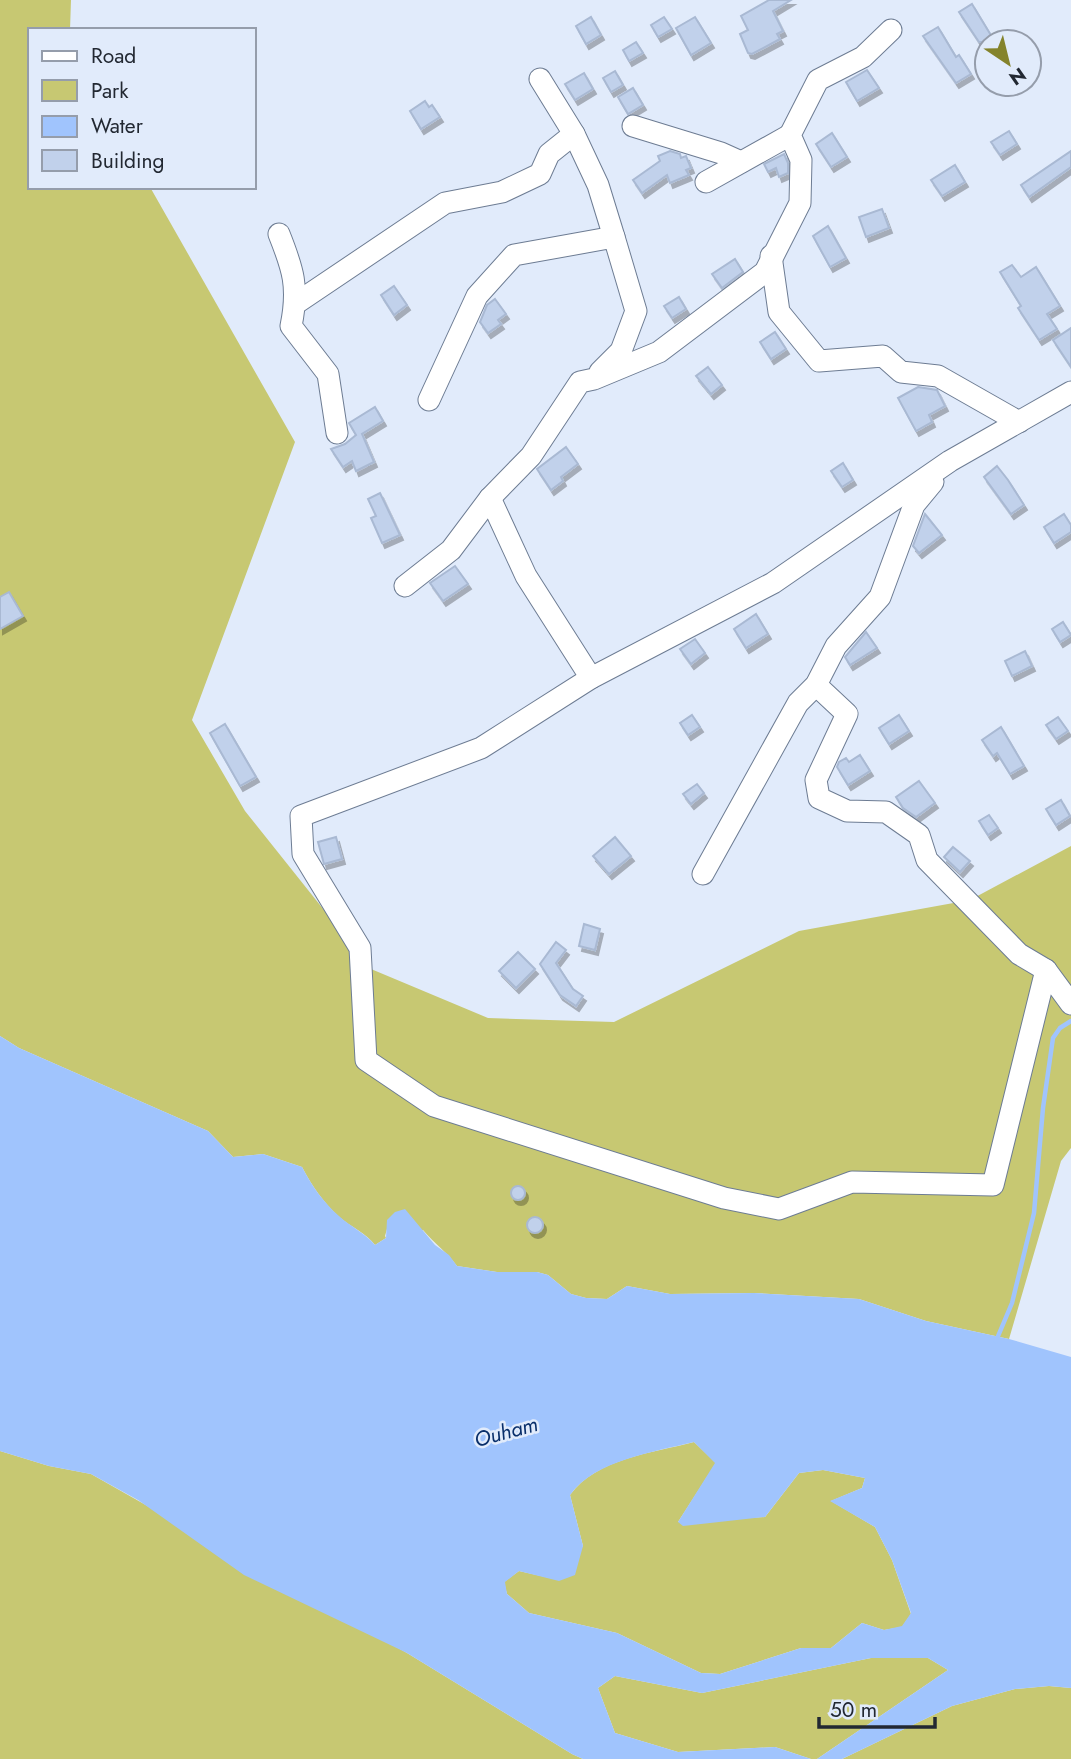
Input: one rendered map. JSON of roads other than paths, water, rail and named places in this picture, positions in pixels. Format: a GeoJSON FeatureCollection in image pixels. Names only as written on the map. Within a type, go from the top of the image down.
{"type":"FeatureCollection","features":[{"type":"Feature","properties":{"kind":"street"},"geometry":{"type":"LineString","coordinates":[[706,182],[790,135],[818,80],[863,57],[891,30]]}},
{"type":"Feature","properties":{"kind":"street"},"geometry":{"type":"LineString","coordinates":[[540,79],[574,134],[598,185],[636,311],[621,351],[594,379]]}},
{"type":"Feature","properties":{"kind":"street"},"geometry":{"type":"LineString","coordinates":[[633,126],[721,153],[741,162]]}},
{"type":"Feature","properties":{"kind":"street"},"geometry":{"type":"LineString","coordinates":[[295,304],[445,203],[502,192],[540,174],[549,154],[574,134]]}},
{"type":"Feature","properties":{"kind":"street"},"geometry":{"type":"LineString","coordinates":[[405,586],[451,550],[490,498],[531,456],[580,382],[594,379],[659,352],[765,272],[800,203],[801,160],[790,135]]}},
{"type":"Feature","properties":{"kind":"street"},"geometry":{"type":"LineString","coordinates":[[279,234],[293,269],[295,304],[291,326],[328,374],[337,433]]}},
{"type":"Feature","properties":{"kind":"street"},"geometry":{"type":"LineString","coordinates":[[429,400],[477,296],[514,255],[614,237]]}},
{"type":"Feature","properties":{"kind":"street"},"geometry":{"type":"LineString","coordinates":[[771,256],[779,312],[819,361],[883,356],[901,372],[938,376],[1019,422]]}},
{"type":"Feature","properties":{"kind":"street"},"geometry":{"type":"LineString","coordinates":[[1046,970],[993,1185],[852,1182],[779,1209],[724,1198],[434,1106],[366,1060],[360,948],[303,854],[301,816],[481,747],[592,678],[773,583],[950,461],[1071,392]]}},
{"type":"Feature","properties":{"kind":"street"},"geometry":{"type":"LineString","coordinates":[[703,874],[798,703],[817,685],[836,646],[880,597],[914,505],[950,461]]}},
{"type":"Feature","properties":{"kind":"street"},"geometry":{"type":"LineString","coordinates":[[490,498],[526,576],[592,678]]}},
{"type":"Feature","properties":{"kind":"street"},"geometry":{"type":"LineString","coordinates":[[817,685],[847,714],[816,780],[819,798],[847,811],[886,812],[919,835],[927,860],[1019,954],[1046,970],[1071,1004]]}},
{"type":"Feature","properties":{"kind":"water","name":"Ouham"},"geometry":{"type":"Polygon","coordinates":[[[0,1036],[19,1048],[208,1131],[233,1157],[263,1154],[302,1167],[328,1205],[375,1245],[386,1238],[387,1220],[395,1212],[405,1209],[457,1266],[497,1272],[537,1272],[548,1275],[571,1294],[586,1298],[607,1299],[627,1286],[670,1294],[754,1293],[859,1299],[926,1321],[1009,1339],[1071,1357],[1071,1688],[1049,1686],[1015,1689],[952,1706],[842,1759],[817,1759],[948,1670],[928,1658],[871,1658],[702,1693],[615,1676],[598,1688],[615,1733],[678,1752],[775,1747],[811,1759],[583,1759],[407,1653],[244,1575],[138,1500],[91,1474],[49,1466],[0,1451],[0,1036]],[[694,1442],[626,1459],[594,1473],[570,1495],[583,1546],[575,1575],[559,1581],[519,1571],[505,1582],[507,1594],[529,1613],[617,1633],[701,1673],[720,1674],[801,1648],[831,1648],[862,1623],[884,1630],[902,1626],[911,1613],[892,1560],[875,1527],[830,1501],[862,1488],[865,1478],[823,1470],[799,1473],[765,1517],[683,1526],[678,1522],[715,1463],[694,1442]]]}},
{"type":"Feature","properties":{"kind":"waterway"},"geometry":{"type":"LineString","coordinates":[[996,1341],[1012,1303],[1034,1213],[1043,1108],[1053,1038],[1060,1028],[1071,1021]]}}]}
